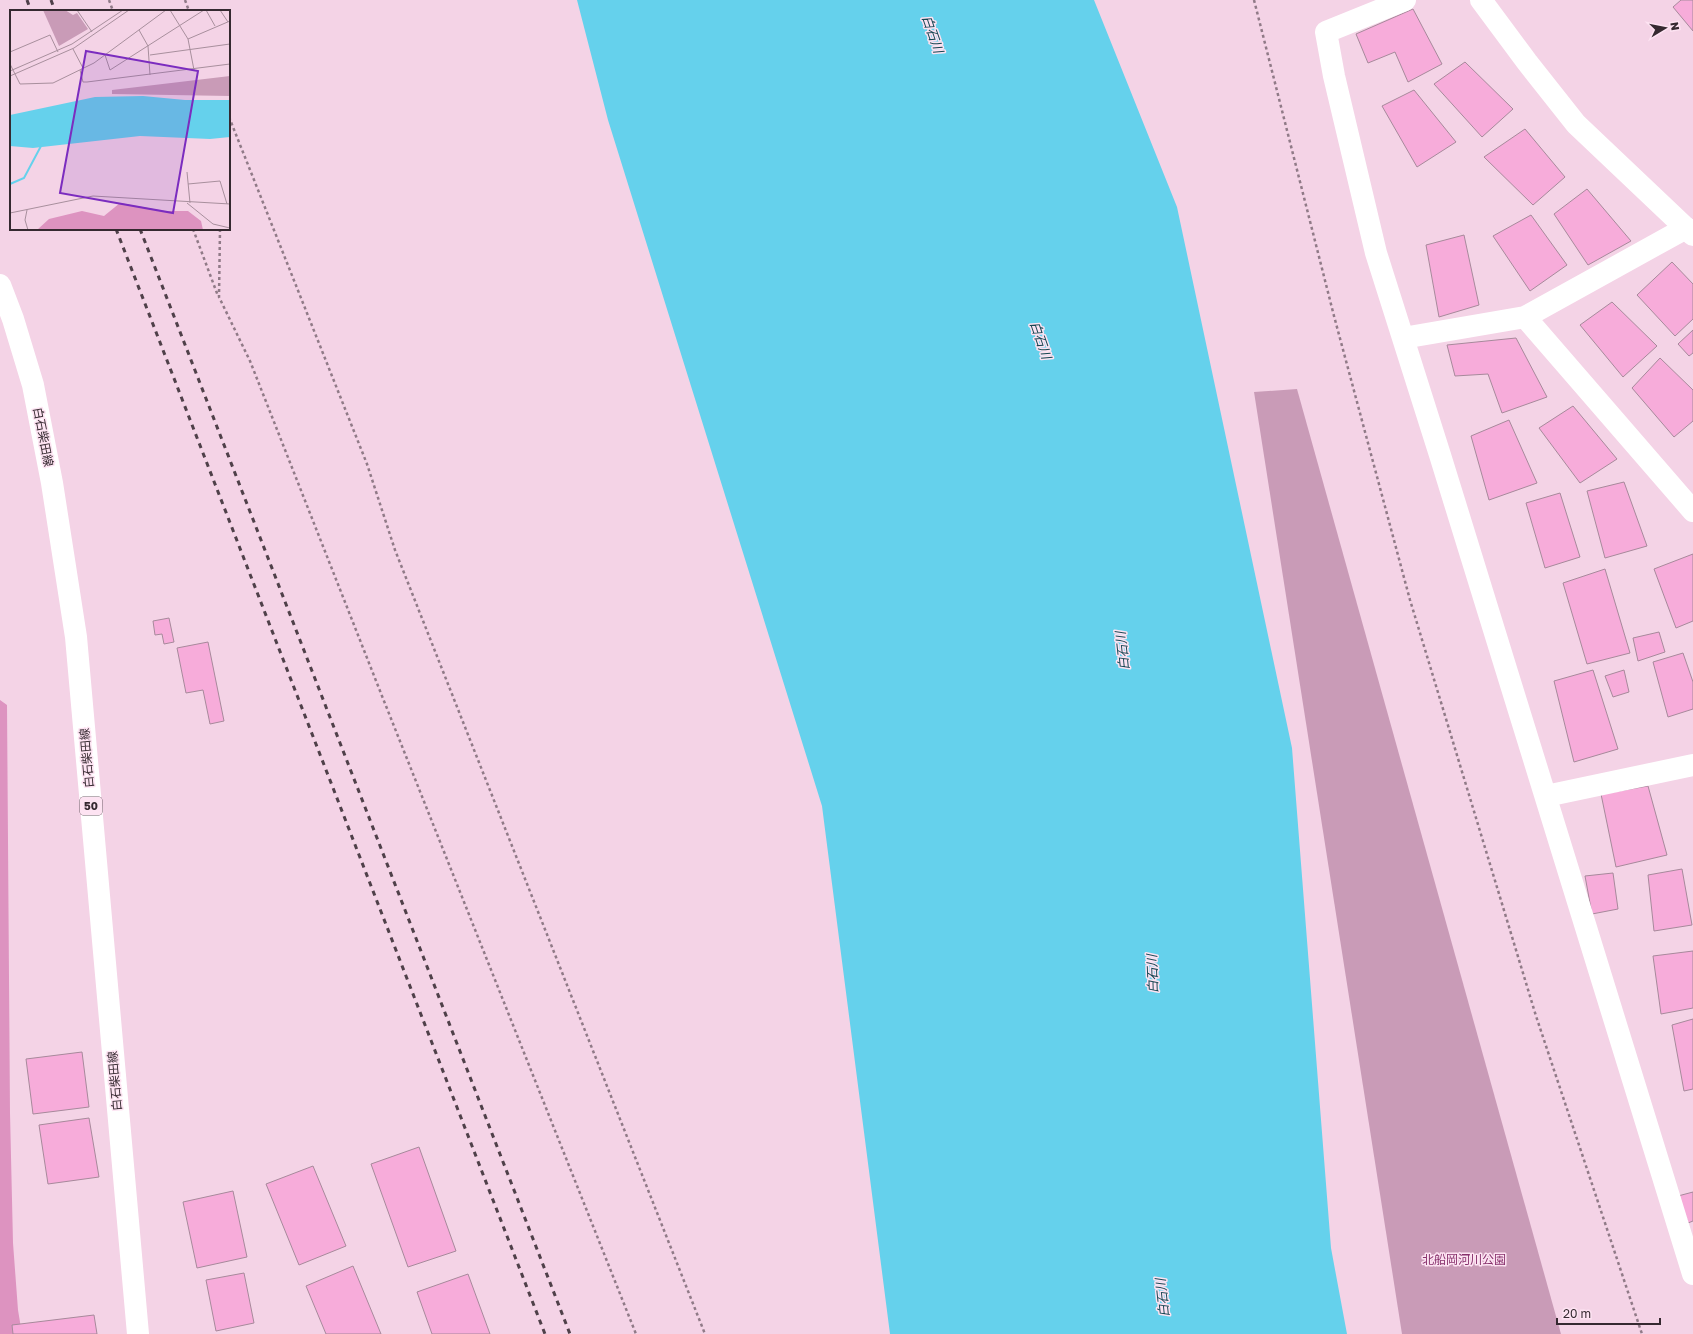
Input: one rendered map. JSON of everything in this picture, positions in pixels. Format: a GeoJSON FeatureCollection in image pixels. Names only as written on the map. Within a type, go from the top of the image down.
{"type":"FeatureCollection","features":[{"type":"Feature","properties":{"kind":"street"},"geometry":{"type":"LineString","coordinates":[[1404,0],[1326,32],[1334,76],[1376,252],[1546,796],[1693,1274]]}},
{"type":"Feature","properties":{"kind":"street"},"geometry":{"type":"LineString","coordinates":[[1403,338],[1526,316],[1689,232],[1576,124],[1527,62],[1488,2]]}},
{"type":"Feature","properties":{"kind":"street","name":"白石柴田線"},"geometry":{"type":"LineString","coordinates":[[0,285],[13,320],[33,385],[52,483],[76,637],[138,1334]]}},
{"type":"Feature","properties":{"kind":"street"},"geometry":{"type":"LineString","coordinates":[[1526,316],[1693,512]]}},
{"type":"Feature","properties":{"kind":"street"},"geometry":{"type":"LineString","coordinates":[[1546,796],[1693,765]]}},
{"type":"Feature","properties":{"kind":"path"},"geometry":{"type":"LineString","coordinates":[[109,0],[113,10]]}},
{"type":"Feature","properties":{"kind":"path"},"geometry":{"type":"LineString","coordinates":[[186,0],[189,10]]}},
{"type":"Feature","properties":{"kind":"path"},"geometry":{"type":"LineString","coordinates":[[1254,0],[1334,316],[1410,600],[1536,1016],[1642,1334]]}},
{"type":"Feature","properties":{"kind":"path"},"geometry":{"type":"LineString","coordinates":[[230,120],[367,464],[395,550],[705,1334]]}},
{"type":"Feature","properties":{"kind":"path"},"geometry":{"type":"LineString","coordinates":[[193,230],[218,298],[250,361],[384,703],[636,1334]]}},
{"type":"Feature","properties":{"kind":"path"},"geometry":{"type":"LineString","coordinates":[[218,298],[220,230]]}},
{"type":"Feature","properties":{"kind":"green space","name":"北船岡河川公園"},"geometry":{"type":"Polygon","coordinates":[[[1297,389],[1561,1334],[1402,1334],[1254,392],[1297,389]]]}},
{"type":"Feature","properties":{"kind":"shaded area"},"geometry":{"type":"Polygon","coordinates":[[[0,700],[7,705],[10,1113],[13,1243],[18,1310],[22,1334],[0,1334],[0,700]]]}},
{"type":"Feature","properties":{"kind":"water","name":"白石川"},"geometry":{"type":"Polygon","coordinates":[[[577,0],[1094,0],[1177,207],[1292,748],[1331,1248],[1347,1334],[890,1334],[822,806],[608,120],[577,0]]]}},
{"type":"Feature","properties":{"kind":"building"},"geometry":{"type":"Polygon","coordinates":[[[1681,0],[1693,0],[1693,31],[1673,7],[1681,0]]]}},
{"type":"Feature","properties":{"kind":"building"},"geometry":{"type":"Polygon","coordinates":[[[1413,9],[1442,64],[1408,82],[1395,52],[1368,63],[1356,34],[1413,9]]]}},
{"type":"Feature","properties":{"kind":"building"},"geometry":{"type":"Polygon","coordinates":[[[1465,62],[1513,109],[1482,137],[1434,84],[1465,62]]]}},
{"type":"Feature","properties":{"kind":"building"},"geometry":{"type":"Polygon","coordinates":[[[1414,90],[1456,142],[1417,167],[1382,106],[1414,90]]]}},
{"type":"Feature","properties":{"kind":"building"},"geometry":{"type":"Polygon","coordinates":[[[1525,129],[1565,177],[1533,205],[1484,157],[1525,129]]]}},
{"type":"Feature","properties":{"kind":"building"},"geometry":{"type":"Polygon","coordinates":[[[1587,189],[1631,241],[1588,265],[1554,214],[1587,189]]]}},
{"type":"Feature","properties":{"kind":"building"},"geometry":{"type":"Polygon","coordinates":[[[1531,215],[1567,265],[1530,291],[1493,236],[1531,215]]]}},
{"type":"Feature","properties":{"kind":"building"},"geometry":{"type":"Polygon","coordinates":[[[1464,235],[1479,305],[1439,317],[1426,245],[1464,235]]]}},
{"type":"Feature","properties":{"kind":"building"},"geometry":{"type":"Polygon","coordinates":[[[1672,262],[1693,284],[1693,319],[1675,336],[1637,295],[1672,262]]]}},
{"type":"Feature","properties":{"kind":"building"},"geometry":{"type":"Polygon","coordinates":[[[1612,302],[1657,346],[1623,377],[1580,325],[1612,302]]]}},
{"type":"Feature","properties":{"kind":"building"},"geometry":{"type":"Polygon","coordinates":[[[1693,330],[1693,353],[1689,356],[1678,344],[1693,330]]]}},
{"type":"Feature","properties":{"kind":"building"},"geometry":{"type":"Polygon","coordinates":[[[1516,338],[1547,397],[1502,413],[1488,374],[1455,376],[1447,345],[1516,338]]]}},
{"type":"Feature","properties":{"kind":"building"},"geometry":{"type":"Polygon","coordinates":[[[1660,358],[1693,390],[1693,421],[1674,437],[1632,388],[1660,358]]]}},
{"type":"Feature","properties":{"kind":"building"},"geometry":{"type":"Polygon","coordinates":[[[1573,406],[1617,459],[1580,483],[1539,428],[1573,406]]]}},
{"type":"Feature","properties":{"kind":"building"},"geometry":{"type":"Polygon","coordinates":[[[1509,420],[1537,483],[1489,500],[1471,436],[1509,420]]]}},
{"type":"Feature","properties":{"kind":"building"},"geometry":{"type":"Polygon","coordinates":[[[1624,482],[1647,546],[1605,558],[1587,491],[1624,482]]]}},
{"type":"Feature","properties":{"kind":"building"},"geometry":{"type":"Polygon","coordinates":[[[1560,493],[1580,557],[1545,568],[1526,503],[1560,493]]]}},
{"type":"Feature","properties":{"kind":"building"},"geometry":{"type":"Polygon","coordinates":[[[1693,554],[1693,621],[1676,628],[1654,569],[1693,554]]]}},
{"type":"Feature","properties":{"kind":"building"},"geometry":{"type":"Polygon","coordinates":[[[1605,569],[1630,653],[1587,664],[1563,583],[1605,569]]]}},
{"type":"Feature","properties":{"kind":"building"},"geometry":{"type":"Polygon","coordinates":[[[169,618],[174,642],[164,644],[162,634],[155,635],[153,621],[169,618]]]}},
{"type":"Feature","properties":{"kind":"building"},"geometry":{"type":"Polygon","coordinates":[[[1659,632],[1665,652],[1638,661],[1633,638],[1659,632]]]}},
{"type":"Feature","properties":{"kind":"building"},"geometry":{"type":"Polygon","coordinates":[[[208,642],[224,721],[210,724],[203,690],[186,693],[177,648],[208,642]]]}},
{"type":"Feature","properties":{"kind":"building"},"geometry":{"type":"Polygon","coordinates":[[[1683,653],[1693,682],[1693,709],[1668,717],[1653,662],[1683,653]]]}},
{"type":"Feature","properties":{"kind":"building"},"geometry":{"type":"Polygon","coordinates":[[[1593,670],[1618,749],[1574,762],[1554,681],[1593,670]]]}},
{"type":"Feature","properties":{"kind":"building"},"geometry":{"type":"Polygon","coordinates":[[[1624,670],[1629,692],[1613,697],[1605,676],[1624,670]]]}},
{"type":"Feature","properties":{"kind":"building"},"geometry":{"type":"Polygon","coordinates":[[[1648,786],[1667,855],[1616,867],[1601,794],[1648,786]]]}},
{"type":"Feature","properties":{"kind":"building"},"geometry":{"type":"Polygon","coordinates":[[[1682,869],[1692,925],[1654,931],[1648,875],[1682,869]]]}},
{"type":"Feature","properties":{"kind":"building"},"geometry":{"type":"Polygon","coordinates":[[[1613,873],[1618,909],[1592,914],[1585,876],[1613,873]]]}},
{"type":"Feature","properties":{"kind":"building"},"geometry":{"type":"Polygon","coordinates":[[[1693,951],[1693,1008],[1661,1014],[1653,956],[1693,951]]]}},
{"type":"Feature","properties":{"kind":"building"},"geometry":{"type":"Polygon","coordinates":[[[1693,1019],[1693,1089],[1684,1091],[1672,1025],[1693,1019]]]}},
{"type":"Feature","properties":{"kind":"building"},"geometry":{"type":"Polygon","coordinates":[[[82,1052],[89,1107],[33,1114],[26,1059],[82,1052]]]}},
{"type":"Feature","properties":{"kind":"building"},"geometry":{"type":"Polygon","coordinates":[[[89,1118],[99,1177],[48,1184],[39,1125],[89,1118]]]}},
{"type":"Feature","properties":{"kind":"building"},"geometry":{"type":"Polygon","coordinates":[[[419,1147],[456,1251],[408,1267],[371,1164],[419,1147]]]}},
{"type":"Feature","properties":{"kind":"building"},"geometry":{"type":"Polygon","coordinates":[[[313,1166],[346,1246],[299,1265],[266,1184],[313,1166]]]}},
{"type":"Feature","properties":{"kind":"building"},"geometry":{"type":"Polygon","coordinates":[[[233,1191],[247,1257],[197,1268],[183,1202],[233,1191]]]}},
{"type":"Feature","properties":{"kind":"building"},"geometry":{"type":"Polygon","coordinates":[[[1693,1192],[1693,1221],[1688,1223],[1678,1196],[1693,1192]]]}},
{"type":"Feature","properties":{"kind":"building"},"geometry":{"type":"Polygon","coordinates":[[[353,1266],[381,1334],[326,1334],[306,1286],[353,1266]]]}},
{"type":"Feature","properties":{"kind":"building"},"geometry":{"type":"Polygon","coordinates":[[[244,1273],[254,1323],[216,1331],[206,1280],[244,1273]]]}},
{"type":"Feature","properties":{"kind":"building"},"geometry":{"type":"Polygon","coordinates":[[[468,1274],[490,1334],[432,1334],[417,1292],[468,1274]]]}},
{"type":"Feature","properties":{"kind":"building"},"geometry":{"type":"Polygon","coordinates":[[[94,1315],[97,1334],[13,1334],[12,1325],[94,1315]]]}},
{"type":"Feature","properties":{"kind":"railway"},"geometry":{"type":"LineString","coordinates":[[27,0],[31,10]]}},
{"type":"Feature","properties":{"kind":"railway"},"geometry":{"type":"LineString","coordinates":[[51,0],[55,10]]}},
{"type":"Feature","properties":{"kind":"railway"},"geometry":{"type":"LineString","coordinates":[[116,230],[545,1334]]}},
{"type":"Feature","properties":{"kind":"railway"},"geometry":{"type":"LineString","coordinates":[[140,230],[570,1334]]}}]}
